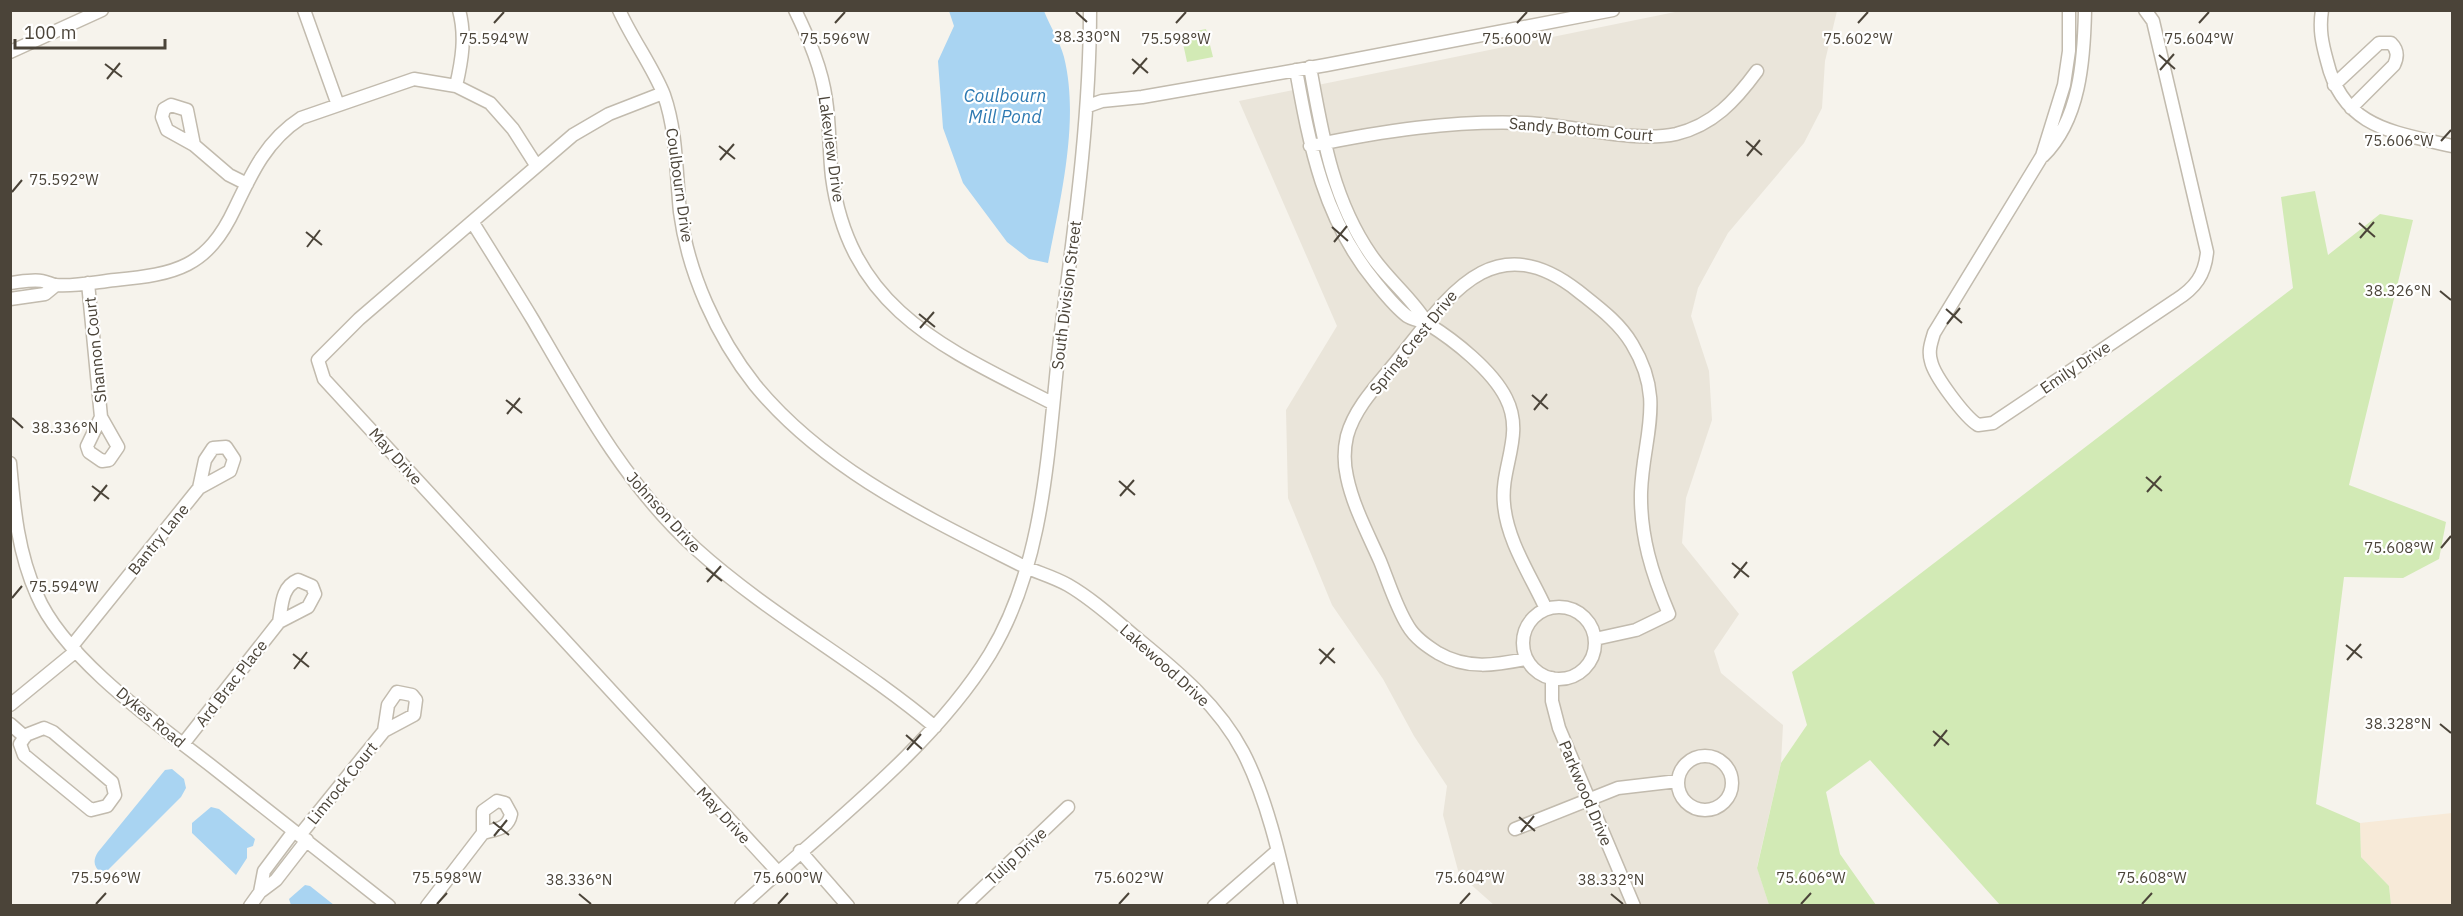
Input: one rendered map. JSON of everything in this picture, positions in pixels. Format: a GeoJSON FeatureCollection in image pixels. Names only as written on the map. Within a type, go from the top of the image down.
{"type":"FeatureCollection","features":[{"type":"Feature","properties":{"kind":"street"},"geometry":{"type":"LineString","coordinates":[[10,51],[102,10]]}},
{"type":"Feature","properties":{"kind":"street"},"geometry":{"type":"LineString","coordinates":[[304,10],[338,105]]}},
{"type":"Feature","properties":{"kind":"street"},"geometry":{"type":"LineString","coordinates":[[456,86],[463,55],[462,23],[459,10]]}},
{"type":"Feature","properties":{"kind":"street","name":"Coulbourn Drive"},"geometry":{"type":"LineString","coordinates":[[619,10],[663,93],[672,128],[683,233],[705,301],[721,333],[754,383],[801,433],[843,467],[1027,567]]}},
{"type":"Feature","properties":{"kind":"street","name":"Lakeview Drive"},"geometry":{"type":"LineString","coordinates":[[795,10],[820,73],[826,100],[837,199],[852,248],[862,265],[898,312],[915,327],[973,363],[1052,403]]}},
{"type":"Feature","properties":{"kind":"street","name":"South Division Street"},"geometry":{"type":"LineString","coordinates":[[741,906],[935,727],[954,705],[992,651],[1014,605],[1027,567],[1040,500],[1088,106],[1090,10]]}},
{"type":"Feature","properties":{"kind":"street"},"geometry":{"type":"LineString","coordinates":[[1088,106],[1102,101],[1142,97],[1310,68],[1613,10]]}},
{"type":"Feature","properties":{"kind":"street","name":"Emily Drive"},"geometry":{"type":"LineString","coordinates":[[2069,10],[2069,51],[2064,85],[2042,156],[1934,333],[1930,346],[1931,364],[1967,417],[1978,425],[1993,423],[2191,290],[2203,273],[2207,252],[2152,21],[2145,10]]}},
{"type":"Feature","properties":{"kind":"street","name":"Emily Drive"},"geometry":{"type":"LineString","coordinates":[[2042,156],[2057,142],[2074,100],[2084,45],[2085,10]]}},
{"type":"Feature","properties":{"kind":"street"},"geometry":{"type":"LineString","coordinates":[[2322,10],[2320,35],[2334,85],[2351,108],[2380,128],[2452,146]]}},
{"type":"Feature","properties":{"kind":"street"},"geometry":{"type":"LineString","coordinates":[[2334,85],[2379,43],[2391,43],[2395,47],[2397,59],[2394,65],[2351,108]]}},
{"type":"Feature","properties":{"kind":"street"},"geometry":{"type":"LineString","coordinates":[[1310,68],[1323,143],[1338,192],[1355,229],[1379,266],[1417,307],[1426,323]]}},
{"type":"Feature","properties":{"kind":"street"},"geometry":{"type":"LineString","coordinates":[[1296,70],[1310,146],[1330,210],[1354,254],[1396,307],[1408,318],[1426,323],[1481,366],[1492,376],[1507,400],[1514,425],[1514,441],[1504,493],[1505,515],[1512,536],[1546,609]]}},
{"type":"Feature","properties":{"kind":"street","name":"Sandy Bottom Court"},"geometry":{"type":"LineString","coordinates":[[1310,146],[1418,127],[1477,123],[1557,125],[1634,136],[1661,136],[1689,130],[1711,120],[1730,105],[1757,71]]}},
{"type":"Feature","properties":{"kind":"street"},"geometry":{"type":"LineString","coordinates":[[10,283],[40,280],[56,285],[88,283],[170,273],[188,266],[205,254],[219,238],[267,148],[285,129],[302,118],[414,79],[456,86],[490,103],[513,129],[536,165]]}},
{"type":"Feature","properties":{"kind":"street","name":"May Drive"},"geometry":{"type":"LineString","coordinates":[[663,93],[609,114],[573,135],[360,319],[318,360],[324,379],[778,872]]}},
{"type":"Feature","properties":{"kind":"street"},"geometry":{"type":"LineString","coordinates":[[194,145],[229,175],[247,184]]}},
{"type":"Feature","properties":{"kind":"street","name":"Johnson Drive"},"geometry":{"type":"LineString","coordinates":[[473,223],[604,439],[638,487],[665,518],[713,563],[903,700],[935,727]]}},
{"type":"Feature","properties":{"kind":"street","name":"Spring Crest Drive"},"geometry":{"type":"LineString","coordinates":[[1526,659],[1497,665],[1469,665],[1440,655],[1417,637],[1402,614],[1347,478],[1346,439],[1356,415],[1450,294],[1475,275],[1493,269],[1526,266],[1563,280],[1623,330],[1639,358],[1651,398],[1651,428],[1642,476],[1642,528],[1650,564],[1669,614],[1636,630],[1595,639]]}},
{"type":"Feature","properties":{"kind":"street","name":"Shannon Court"},"geometry":{"type":"LineString","coordinates":[[88,283],[101,417]]}},
{"type":"Feature","properties":{"kind":"street"},"geometry":{"type":"LineString","coordinates":[[10,299],[45,294],[56,285]]}},
{"type":"Feature","properties":{"kind":"street","name":"Dykes Road"},"geometry":{"type":"LineString","coordinates":[[10,463],[18,540],[29,576],[46,611],[74,648],[115,688],[183,744],[390,906]]}},
{"type":"Feature","properties":{"kind":"street","name":"Bantry Lane"},"geometry":{"type":"LineString","coordinates":[[10,705],[74,648],[199,488]]}},
{"type":"Feature","properties":{"kind":"street","name":"Lakewood Drive"},"geometry":{"type":"LineString","coordinates":[[1027,567],[1052,576],[1088,598],[1182,676],[1202,696],[1243,751],[1255,779],[1291,906]]}},
{"type":"Feature","properties":{"kind":"street"},"geometry":{"type":"LineString","coordinates":[[1568,608],[1587,620],[1595,639],[1594,652],[1583,670],[1563,679],[1541,675],[1526,659],[1523,635],[1536,615],[1546,609],[1568,608]]}},
{"type":"Feature","properties":{"kind":"street","name":"Ard Brac Place"},"geometry":{"type":"LineString","coordinates":[[183,744],[279,622]]}},
{"type":"Feature","properties":{"kind":"street","name":"Parkwood Drive"},"geometry":{"type":"LineString","coordinates":[[1552,678],[1552,701],[1558,728],[1634,906]]}},
{"type":"Feature","properties":{"kind":"street"},"geometry":{"type":"LineString","coordinates":[[10,724],[25,737]]}},
{"type":"Feature","properties":{"kind":"street"},"geometry":{"type":"LineString","coordinates":[[44,728],[53,732],[112,782],[115,788],[111,802],[103,808],[91,810],[24,755],[20,744],[25,737],[44,728]]}},
{"type":"Feature","properties":{"kind":"street","name":"Limrock Court"},"geometry":{"type":"LineString","coordinates":[[250,906],[260,892],[264,871],[300,835],[384,731]]}},
{"type":"Feature","properties":{"kind":"street"},"geometry":{"type":"LineString","coordinates":[[1709,756],[1724,764],[1732,780],[1732,788],[1723,804],[1716,809],[1697,810],[1683,799],[1678,781],[1680,772],[1692,760],[1709,756]]}},
{"type":"Feature","properties":{"kind":"street"},"geometry":{"type":"LineString","coordinates":[[1515,829],[1588,798],[1631,785],[1678,781]]}},
{"type":"Feature","properties":{"kind":"street","name":"Tulip Drive"},"geometry":{"type":"LineString","coordinates":[[964,906],[1068,807]]}},
{"type":"Feature","properties":{"kind":"street"},"geometry":{"type":"LineString","coordinates":[[427,906],[483,833]]}},
{"type":"Feature","properties":{"kind":"street"},"geometry":{"type":"LineString","coordinates":[[800,851],[848,906]]}},
{"type":"Feature","properties":{"kind":"street"},"geometry":{"type":"LineString","coordinates":[[1214,906],[1277,851]]}},
{"type":"Feature","properties":{"kind":"shaded area"},"geometry":{"type":"Polygon","coordinates":[[[1680,11],[1837,11],[1825,61],[1822,108],[1804,143],[1728,233],[1698,288],[1691,316],[1709,371],[1712,420],[1686,498],[1682,543],[1739,614],[1714,651],[1721,673],[1783,725],[1781,763],[1757,867],[1769,905],[1494,905],[1459,874],[1443,815],[1447,786],[1414,736],[1383,679],[1332,605],[1288,498],[1286,410],[1337,326],[1239,101],[1680,11]]]}},
{"type":"Feature","properties":{"kind":"shaded area"},"geometry":{"type":"Polygon","coordinates":[[[2452,813],[2452,905],[2391,905],[2389,886],[2361,857],[2360,823],[2452,813]]]}},
{"type":"Feature","properties":{"kind":"green space"},"geometry":{"type":"Polygon","coordinates":[[[1206,29],[1213,57],[1187,62],[1181,34],[1206,29]]]}},
{"type":"Feature","properties":{"kind":"green space"},"geometry":{"type":"Polygon","coordinates":[[[2315,191],[2328,255],[2380,214],[2413,220],[2349,485],[2446,522],[2439,559],[2403,578],[2344,577],[2316,804],[2360,823],[2361,857],[2389,886],[2391,905],[2000,905],[1870,760],[1826,792],[1840,854],[1876,905],[1769,905],[1757,868],[1781,763],[1807,725],[1792,672],[2293,288],[2281,197],[2315,191]]]}},
{"type":"Feature","properties":{"kind":"water","name":"Coulbourn Mill Pond"},"geometry":{"type":"Polygon","coordinates":[[[949,11],[1044,11],[1060,46],[1068,82],[1069,134],[1063,187],[1048,263],[1029,259],[1007,242],[963,183],[943,128],[938,61],[954,26],[949,11]]]}},
{"type":"Feature","properties":{"kind":"water"},"geometry":{"type":"Polygon","coordinates":[[[172,769],[184,779],[186,788],[181,797],[106,872],[101,873],[95,863],[98,852],[165,770],[172,769]]]}},
{"type":"Feature","properties":{"kind":"water"},"geometry":{"type":"Polygon","coordinates":[[[211,807],[219,809],[255,839],[253,846],[247,848],[247,858],[236,875],[192,833],[192,823],[211,807]]]}},
{"type":"Feature","properties":{"kind":"water"},"geometry":{"type":"Polygon","coordinates":[[[305,885],[310,886],[334,905],[291,905],[289,899],[305,885]]]}}]}
